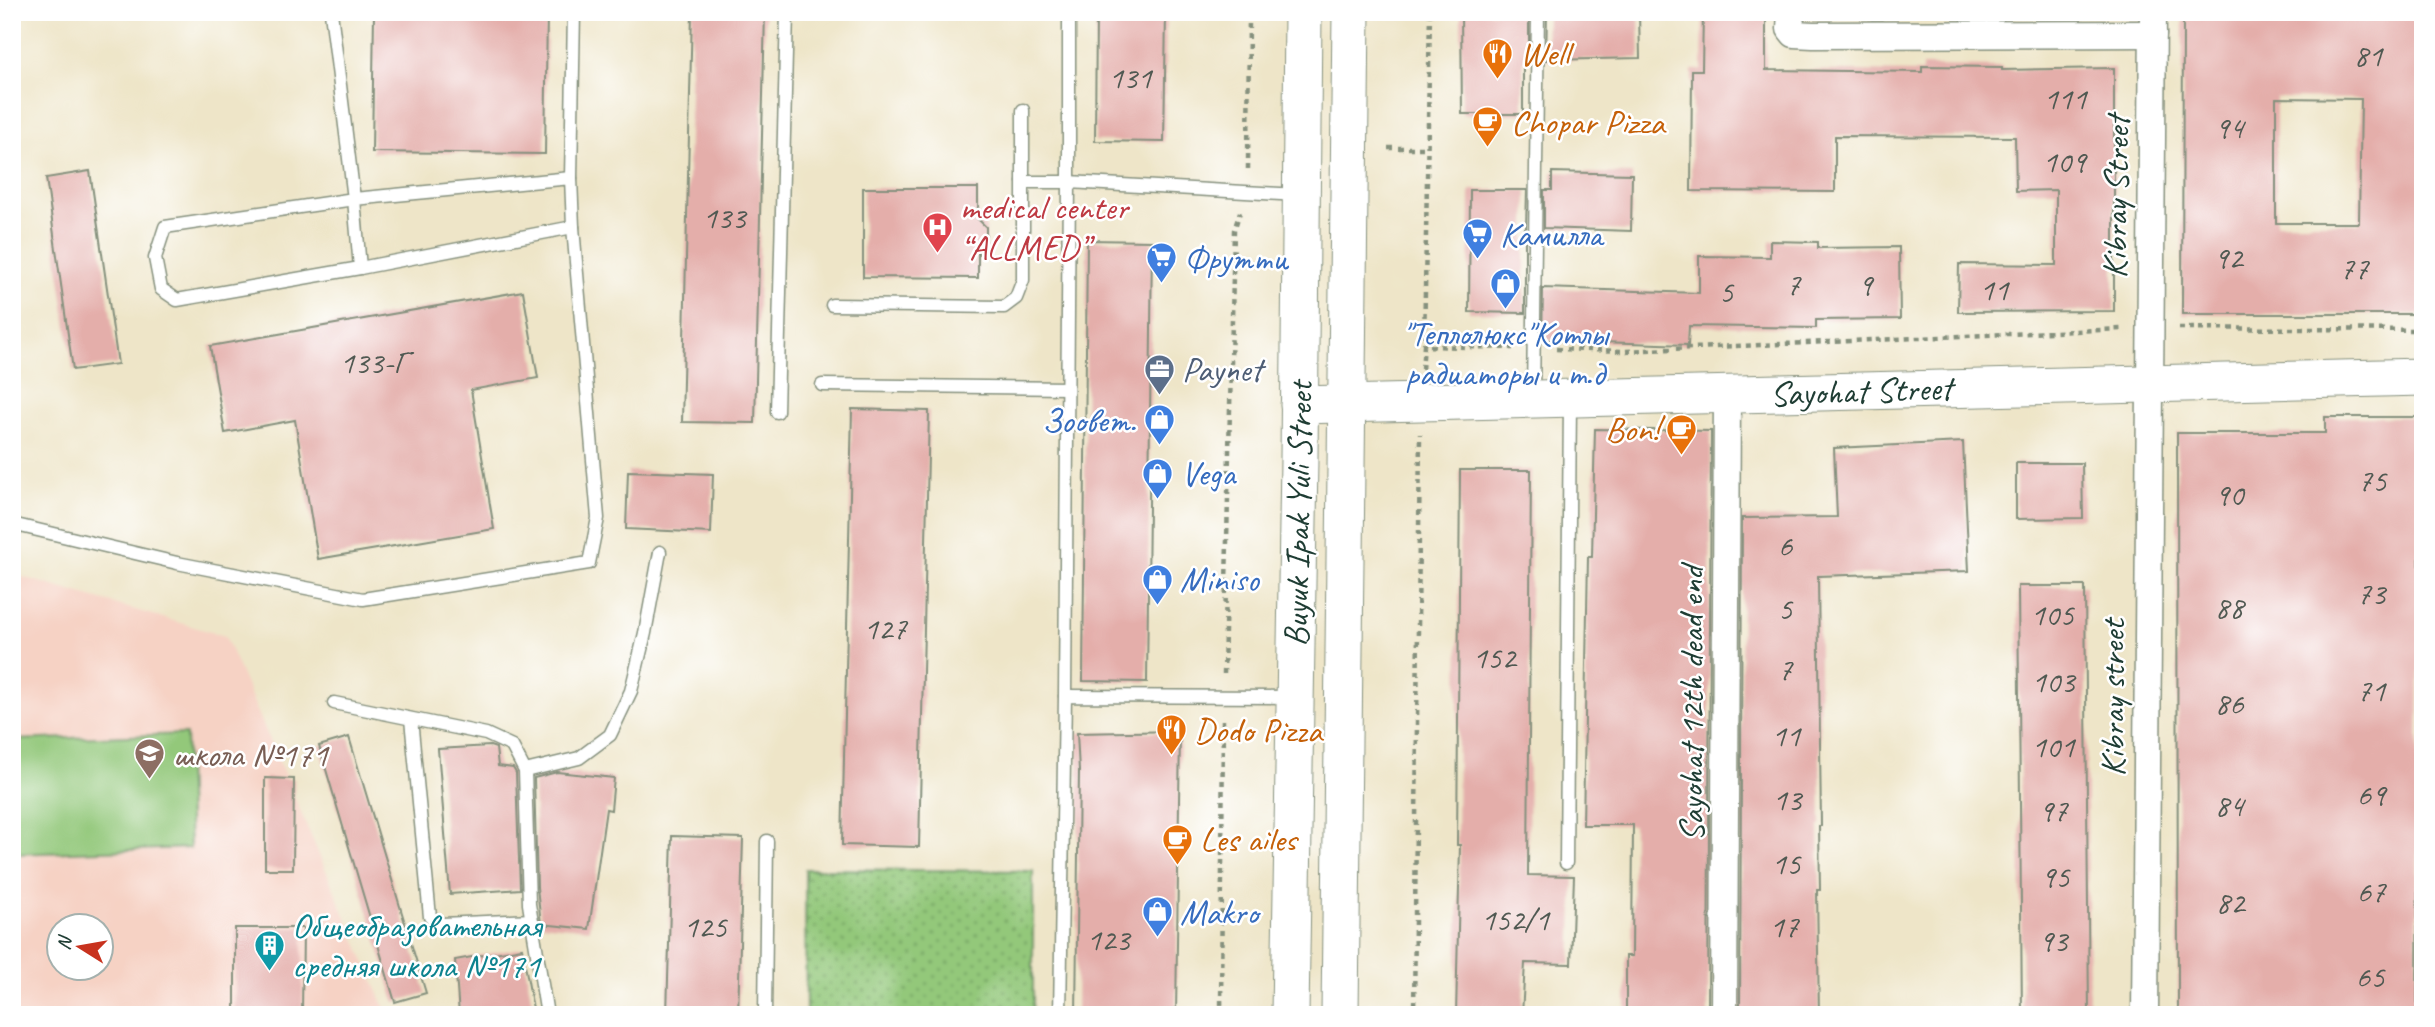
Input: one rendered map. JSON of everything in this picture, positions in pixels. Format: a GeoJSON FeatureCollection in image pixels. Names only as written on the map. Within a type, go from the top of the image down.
{"type":"FeatureCollection","features":[{"type":"Feature","properties":{"kind":"main road","name":"Buyuk Ipak Yuli Street"},"geometry":{"type":"LineString","coordinates":[[1290,1015],[1303,12]]}},
{"type":"Feature","properties":{"kind":"main road","name":"Buyuk Ipak Yuli Street"},"geometry":{"type":"LineString","coordinates":[[1340,1015],[1352,12]]}},
{"type":"Feature","properties":{"kind":"main road","name":"Sayohat Street"},"geometry":{"type":"LineString","coordinates":[[1299,405],[2423,377]]}},
{"type":"Feature","properties":{"kind":"street"},"geometry":{"type":"LineString","coordinates":[[1791,12],[1790,29],[1794,34],[1813,35],[2153,23]]}},
{"type":"Feature","properties":{"kind":"street","name":"Kibray Street"},"geometry":{"type":"LineString","coordinates":[[2149,382],[2153,23]]}},
{"type":"Feature","properties":{"kind":"street","name":"Kibray street"},"geometry":{"type":"LineString","coordinates":[[2145,1015],[2149,382]]}},
{"type":"Feature","properties":{"kind":"street","name":"Sayohat 12th dead end"},"geometry":{"type":"LineString","coordinates":[[1724,1015],[1727,394]]}},
{"type":"Feature","properties":{"kind":"lane"},"geometry":{"type":"LineString","coordinates":[[331,12],[360,268]]}},
{"type":"Feature","properties":{"kind":"lane"},"geometry":{"type":"LineString","coordinates":[[12,524],[177,563],[363,599],[589,563],[598,518],[573,228],[571,178],[574,12]]}},
{"type":"Feature","properties":{"kind":"lane"},"geometry":{"type":"LineString","coordinates":[[777,412],[787,12]]}},
{"type":"Feature","properties":{"kind":"lane"},"geometry":{"type":"LineString","coordinates":[[1060,1015],[1065,696],[1069,12]]}},
{"type":"Feature","properties":{"kind":"lane"},"geometry":{"type":"LineString","coordinates":[[1533,398],[1538,12]]}},
{"type":"Feature","properties":{"kind":"lane"},"geometry":{"type":"LineString","coordinates":[[832,305],[1004,307],[1016,298],[1023,280],[1023,110]]}},
{"type":"Feature","properties":{"kind":"lane"},"geometry":{"type":"LineString","coordinates":[[571,178],[354,199],[164,228],[155,258],[161,289],[177,300],[573,228]]}},
{"type":"Feature","properties":{"kind":"lane"},"geometry":{"type":"LineString","coordinates":[[1023,182],[1069,182],[1301,195]]}},
{"type":"Feature","properties":{"kind":"lane"},"geometry":{"type":"LineString","coordinates":[[822,385],[1067,388]]}},
{"type":"Feature","properties":{"kind":"lane"},"geometry":{"type":"LineString","coordinates":[[1566,863],[1570,398]]}},
{"type":"Feature","properties":{"kind":"lane"},"geometry":{"type":"LineString","coordinates":[[526,771],[579,758],[610,735],[631,691],[660,552]]}},
{"type":"Feature","properties":{"kind":"lane"},"geometry":{"type":"LineString","coordinates":[[1065,696],[1295,697]]}},
{"type":"Feature","properties":{"kind":"lane"},"geometry":{"type":"LineString","coordinates":[[334,703],[486,734],[512,746],[526,771],[529,904],[547,1015]]}},
{"type":"Feature","properties":{"kind":"lane"},"geometry":{"type":"LineString","coordinates":[[411,719],[430,917],[442,924],[531,920]]}},
{"type":"Feature","properties":{"kind":"lane"},"geometry":{"type":"LineString","coordinates":[[765,1015],[767,841]]}},
{"type":"Feature","properties":{"kind":"path"},"geometry":{"type":"LineString","coordinates":[[1221,1015],[1228,438],[1234,230],[1247,191],[1249,12]]}},
{"type":"Feature","properties":{"kind":"path"},"geometry":{"type":"LineString","coordinates":[[1430,12],[1424,346],[1625,351],[2149,328],[2423,330]]}},
{"type":"Feature","properties":{"kind":"path"},"geometry":{"type":"LineString","coordinates":[[1388,148],[1427,148]]}},
{"type":"Feature","properties":{"kind":"path"},"geometry":{"type":"LineString","coordinates":[[1414,1015],[1420,401]]}},
{"type":"Feature","properties":{"kind":"shaded area","name":"школа №171"},"geometry":{"type":"Polygon","coordinates":[[[12,574],[225,636],[388,1015],[12,1015],[12,574]]]}},
{"type":"Feature","properties":{"kind":"green space"},"geometry":{"type":"Polygon","coordinates":[[[186,734],[190,848],[12,854],[12,740],[186,734]]]}},
{"type":"Feature","properties":{"kind":"green space"},"geometry":{"type":"Polygon","coordinates":[[[805,869],[1033,871],[1033,1015],[806,1015],[805,869]]]}},
{"type":"Feature","properties":{"kind":"building"},"geometry":{"type":"Polygon","coordinates":[[[374,12],[547,12],[545,154],[372,152],[374,12]]]}},
{"type":"Feature","properties":{"kind":"building"},"geometry":{"type":"Polygon","coordinates":[[[692,12],[765,12],[755,423],[682,422],[692,12]]]}},
{"type":"Feature","properties":{"kind":"building"},"geometry":{"type":"Polygon","coordinates":[[[1096,12],[1166,12],[1164,142],[1095,141],[1096,12]]]}},
{"type":"Feature","properties":{"kind":"building"},"geometry":{"type":"Polygon","coordinates":[[[1461,12],[1529,12],[1529,60],[1523,60],[1523,114],[1462,114],[1461,12]]]}},
{"type":"Feature","properties":{"kind":"building"},"geometry":{"type":"Polygon","coordinates":[[[1547,12],[1639,12],[1640,58],[1546,60],[1547,12]]]}},
{"type":"Feature","properties":{"kind":"building"},"geometry":{"type":"Polygon","coordinates":[[[1703,12],[1766,12],[1766,70],[1922,72],[1922,66],[2002,67],[2002,70],[2114,68],[2114,311],[1958,312],[1959,264],[2056,265],[2056,190],[2016,191],[2015,137],[1835,136],[1835,192],[1691,191],[1692,70],[1702,70],[1703,12]]]}},
{"type":"Feature","properties":{"kind":"building"},"geometry":{"type":"Polygon","coordinates":[[[2183,12],[2423,12],[2423,314],[2182,314],[2183,12]],[[2276,98],[2276,223],[2359,223],[2361,99],[2276,98]]]}},
{"type":"Feature","properties":{"kind":"building"},"geometry":{"type":"Polygon","coordinates":[[[90,171],[118,364],[73,370],[46,178],[90,171]]]}},
{"type":"Feature","properties":{"kind":"building"},"geometry":{"type":"Polygon","coordinates":[[[1552,172],[1632,174],[1631,231],[1544,228],[1544,190],[1552,190],[1552,172]]]}},
{"type":"Feature","properties":{"kind":"building"},"geometry":{"type":"Polygon","coordinates":[[[863,188],[978,188],[978,219],[986,227],[986,242],[978,249],[978,278],[863,277],[863,188]]]}},
{"type":"Feature","properties":{"kind":"building"},"geometry":{"type":"Polygon","coordinates":[[[1470,190],[1527,190],[1525,313],[1469,312],[1470,190]]]}},
{"type":"Feature","properties":{"kind":"building"},"geometry":{"type":"Polygon","coordinates":[[[1087,240],[1152,241],[1147,682],[1083,681],[1087,240]]]}},
{"type":"Feature","properties":{"kind":"building"},"geometry":{"type":"Polygon","coordinates":[[[1770,241],[1818,242],[1818,248],[1899,247],[1900,319],[1816,320],[1816,328],[1689,326],[1688,345],[1542,340],[1543,288],[1699,293],[1699,256],[1770,257],[1770,241]]]}},
{"type":"Feature","properties":{"kind":"building"},"geometry":{"type":"Polygon","coordinates":[[[523,291],[538,378],[471,390],[494,529],[318,559],[295,420],[225,433],[210,346],[523,291]]]}},
{"type":"Feature","properties":{"kind":"building"},"geometry":{"type":"Polygon","coordinates":[[[852,409],[929,411],[919,847],[842,845],[852,409]]]}},
{"type":"Feature","properties":{"kind":"building"},"geometry":{"type":"Polygon","coordinates":[[[2325,417],[2420,417],[2417,1015],[2178,1015],[2177,433],[2325,433],[2325,417]]]}},
{"type":"Feature","properties":{"kind":"building"},"geometry":{"type":"Polygon","coordinates":[[[1595,429],[1711,431],[1708,1015],[1626,1015],[1626,956],[1632,956],[1633,825],[1583,825],[1588,557],[1592,557],[1595,429]]]}},
{"type":"Feature","properties":{"kind":"building"},"geometry":{"type":"Polygon","coordinates":[[[1963,442],[1969,571],[1818,576],[1821,826],[1820,890],[1817,890],[1819,1015],[1740,1015],[1742,518],[1837,517],[1834,448],[1963,442]]]}},
{"type":"Feature","properties":{"kind":"building"},"geometry":{"type":"Polygon","coordinates":[[[2016,463],[2082,463],[2083,518],[2016,519],[2016,463]]]}},
{"type":"Feature","properties":{"kind":"building"},"geometry":{"type":"Polygon","coordinates":[[[1460,470],[1531,470],[1528,875],[1574,876],[1571,964],[1525,963],[1522,1015],[1456,1015],[1460,845],[1457,845],[1460,470]]]}},
{"type":"Feature","properties":{"kind":"building"},"geometry":{"type":"Polygon","coordinates":[[[628,471],[713,474],[711,533],[626,529],[628,471]]]}},
{"type":"Feature","properties":{"kind":"building"},"geometry":{"type":"Polygon","coordinates":[[[2018,586],[2085,586],[2089,1015],[2022,1015],[2018,586]]]}},
{"type":"Feature","properties":{"kind":"building"},"geometry":{"type":"Polygon","coordinates":[[[1180,731],[1176,1015],[1076,1015],[1079,771],[1077,733],[1180,731]]]}},
{"type":"Feature","properties":{"kind":"building"},"geometry":{"type":"Polygon","coordinates":[[[349,737],[426,993],[395,1002],[319,746],[349,737]]]}},
{"type":"Feature","properties":{"kind":"building"},"geometry":{"type":"Polygon","coordinates":[[[490,746],[496,748],[498,766],[513,768],[516,773],[520,889],[450,894],[438,749],[490,746]]]}},
{"type":"Feature","properties":{"kind":"building"},"geometry":{"type":"Polygon","coordinates":[[[557,772],[614,778],[611,810],[606,809],[589,929],[541,924],[537,887],[534,778],[557,772]]]}},
{"type":"Feature","properties":{"kind":"building"},"geometry":{"type":"Polygon","coordinates":[[[265,778],[294,779],[293,869],[265,869],[265,778]]]}},
{"type":"Feature","properties":{"kind":"building"},"geometry":{"type":"Polygon","coordinates":[[[672,836],[743,838],[738,1015],[667,1015],[672,836]]]}},
{"type":"Feature","properties":{"kind":"building","name":"Общеобразовательная средняя школа №171"},"geometry":{"type":"Polygon","coordinates":[[[235,928],[303,928],[302,1015],[235,1015],[235,928]]]}},
{"type":"Feature","properties":{"kind":"building"},"geometry":{"type":"Polygon","coordinates":[[[522,948],[533,1009],[501,1015],[459,1015],[455,960],[522,948]]]}},
{"type":"Feature","properties":{"kind":"place","name":"Well"},"geometry":{"type":"Point","coordinates":[1497,80]}},
{"type":"Feature","properties":{"kind":"place","name":"Chopar Pizza"},"geometry":{"type":"Point","coordinates":[1488,149]}},
{"type":"Feature","properties":{"kind":"place","name":"medical center “ALLMED”"},"geometry":{"type":"Point","coordinates":[937,254]}},
{"type":"Feature","properties":{"kind":"place","name":"Камилла"},"geometry":{"type":"Point","coordinates":[1477,261]}},
{"type":"Feature","properties":{"kind":"place","name":"Фрутти"},"geometry":{"type":"Point","coordinates":[1161,285]}},
{"type":"Feature","properties":{"kind":"place","name":"\"Теплолюкс\"Котлы радиаторы и т.д"},"geometry":{"type":"Point","coordinates":[1505,311]}},
{"type":"Feature","properties":{"kind":"place","name":"Paynet"},"geometry":{"type":"Point","coordinates":[1159,396]}},
{"type":"Feature","properties":{"kind":"place","name":"Зоовет."},"geometry":{"type":"Point","coordinates":[1159,447]}},
{"type":"Feature","properties":{"kind":"place","name":"Bon!"},"geometry":{"type":"Point","coordinates":[1682,456]}},
{"type":"Feature","properties":{"kind":"place","name":"Vega"},"geometry":{"type":"Point","coordinates":[1158,500]}},
{"type":"Feature","properties":{"kind":"place","name":"Miniso"},"geometry":{"type":"Point","coordinates":[1157,606]}},
{"type":"Feature","properties":{"kind":"place","name":"Dodo Pizza"},"geometry":{"type":"Point","coordinates":[1171,757]}},
{"type":"Feature","properties":{"kind":"place","name":"школа №171"},"geometry":{"type":"Point","coordinates":[150,781]}},
{"type":"Feature","properties":{"kind":"place","name":"Les ailes"},"geometry":{"type":"Point","coordinates":[1177,866]}},
{"type":"Feature","properties":{"kind":"place","name":"Makro"},"geometry":{"type":"Point","coordinates":[1157,939]}},
{"type":"Feature","properties":{"kind":"place","name":"Общеобразовательная средняя школа №171"},"geometry":{"type":"Point","coordinates":[269,972]}}]}
